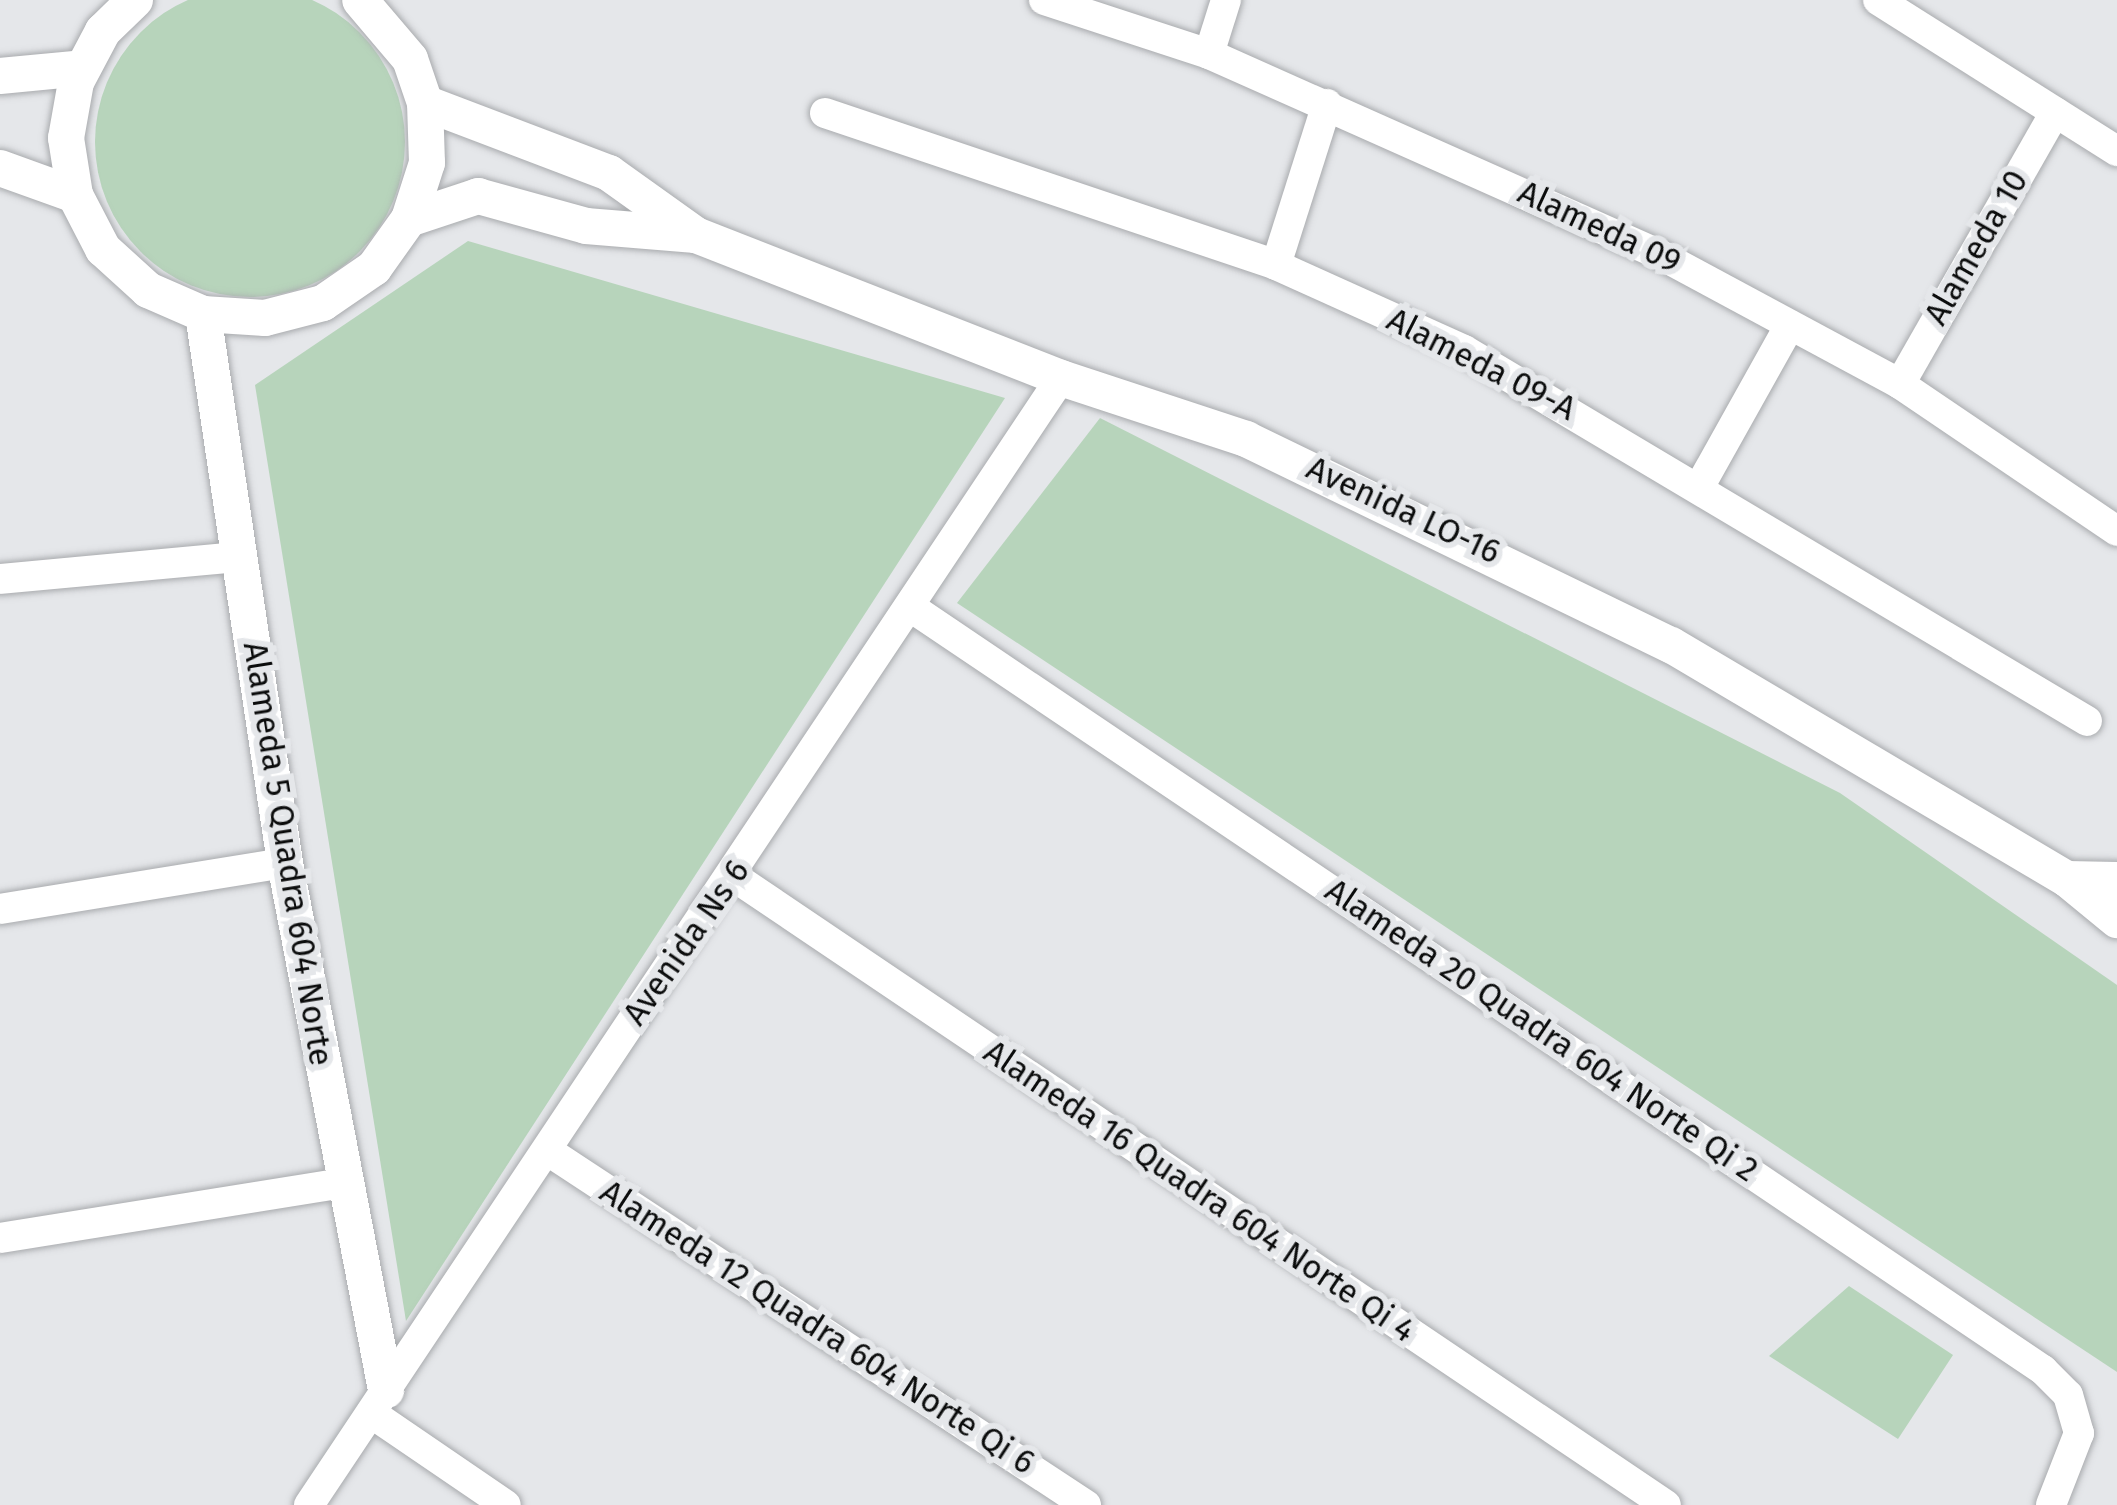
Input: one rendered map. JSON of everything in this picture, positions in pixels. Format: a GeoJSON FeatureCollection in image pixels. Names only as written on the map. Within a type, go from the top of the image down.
{"type":"FeatureCollection","features":[{"type":"Feature","properties":{"kind":"street"},"geometry":{"type":"LineString","coordinates":[[135,0],[83,68],[66,138],[75,195],[103,249],[148,290],[203,314],[265,318],[323,303],[374,268],[409,219],[427,163],[425,103],[410,59],[360,0]]}},
{"type":"Feature","properties":{"kind":"street","name":"Alameda 09"},"geometry":{"type":"LineString","coordinates":[[1044,0],[1209,54],[1657,253],[1900,384],[2117,531]]}},
{"type":"Feature","properties":{"kind":"street"},"geometry":{"type":"LineString","coordinates":[[1209,54],[1226,0]]}},
{"type":"Feature","properties":{"kind":"street"},"geometry":{"type":"LineString","coordinates":[[1878,0],[1931,11],[2055,112],[2117,151]]}},
{"type":"Feature","properties":{"kind":"street"},"geometry":{"type":"LineString","coordinates":[[0,76],[83,68]]}},
{"type":"Feature","properties":{"kind":"street","name":"Avenida LO-16"},"geometry":{"type":"LineString","coordinates":[[425,103],[609,173],[696,236],[1061,378],[1246,439],[1464,537],[1671,645],[2067,879],[2117,920]]}},
{"type":"Feature","properties":{"kind":"street"},"geometry":{"type":"LineString","coordinates":[[1276,265],[1328,104]]}},
{"type":"Feature","properties":{"kind":"street","name":"Alameda 10"},"geometry":{"type":"LineString","coordinates":[[1900,384],[2055,112]]}},
{"type":"Feature","properties":{"kind":"street","name":"Alameda 09-A"},"geometry":{"type":"LineString","coordinates":[[825,113],[1276,265],[1463,350],[1701,484],[2087,722]]}},
{"type":"Feature","properties":{"kind":"street"},"geometry":{"type":"LineString","coordinates":[[0,168],[75,195]]}},
{"type":"Feature","properties":{"kind":"street","name":"Avenida LO-16"},"geometry":{"type":"LineString","coordinates":[[409,219],[478,196],[586,226],[696,236]]}},
{"type":"Feature","properties":{"kind":"street","name":"Alameda 5 Quadra 604 Norte"},"geometry":{"type":"LineString","coordinates":[[203,314],[285,863],[379,1402]]}},
{"type":"Feature","properties":{"kind":"street"},"geometry":{"type":"LineString","coordinates":[[1701,484],[1790,325]]}},
{"type":"Feature","properties":{"kind":"street","name":"Avenida Ns 6"},"geometry":{"type":"LineString","coordinates":[[309,1505],[734,876],[1061,378]]}},
{"type":"Feature","properties":{"kind":"street"},"geometry":{"type":"LineString","coordinates":[[0,579],[239,556]]}},
{"type":"Feature","properties":{"kind":"street","name":"Alameda 20 Quadra 604 Norte Qi 2"},"geometry":{"type":"LineString","coordinates":[[912,608],[2043,1370],[2068,1395],[2079,1433],[2051,1505]]}},
{"type":"Feature","properties":{"kind":"street"},"geometry":{"type":"LineString","coordinates":[[0,909],[285,863]]}},
{"type":"Feature","properties":{"kind":"street","name":"Alameda 16 Quadra 604 Norte Qi 4"},"geometry":{"type":"LineString","coordinates":[[734,876],[1666,1505]]}},
{"type":"Feature","properties":{"kind":"street","name":"Avenida LO-16"},"geometry":{"type":"LineString","coordinates":[[2067,879],[2117,880]]}},
{"type":"Feature","properties":{"kind":"street","name":"Alameda 12 Quadra 604 Norte Qi 6"},"geometry":{"type":"LineString","coordinates":[[548,1151],[1086,1505]]}},
{"type":"Feature","properties":{"kind":"street"},"geometry":{"type":"LineString","coordinates":[[0,1238],[342,1183]]}},
{"type":"Feature","properties":{"kind":"street"},"geometry":{"type":"LineString","coordinates":[[379,1402],[506,1505]]}},
{"type":"Feature","properties":{"kind":"green space"},"geometry":{"type":"Polygon","coordinates":[[[250,-13],[309,-1],[360,32],[393,83],[405,142],[393,201],[360,252],[309,285],[250,297],[191,285],[140,252],[107,201],[95,142],[107,83],[140,32],[191,-1],[250,-13]]]}},
{"type":"Feature","properties":{"kind":"green space"},"geometry":{"type":"Polygon","coordinates":[[[468,241],[1005,398],[406,1321],[255,385],[468,241]]]}},
{"type":"Feature","properties":{"kind":"green space"},"geometry":{"type":"Polygon","coordinates":[[[1100,418],[1840,793],[2117,985],[2117,1372],[957,603],[1100,418]]]}},
{"type":"Feature","properties":{"kind":"green space"},"geometry":{"type":"Polygon","coordinates":[[[1849,1286],[1953,1355],[1898,1439],[1769,1356],[1849,1286]]]}}]}
